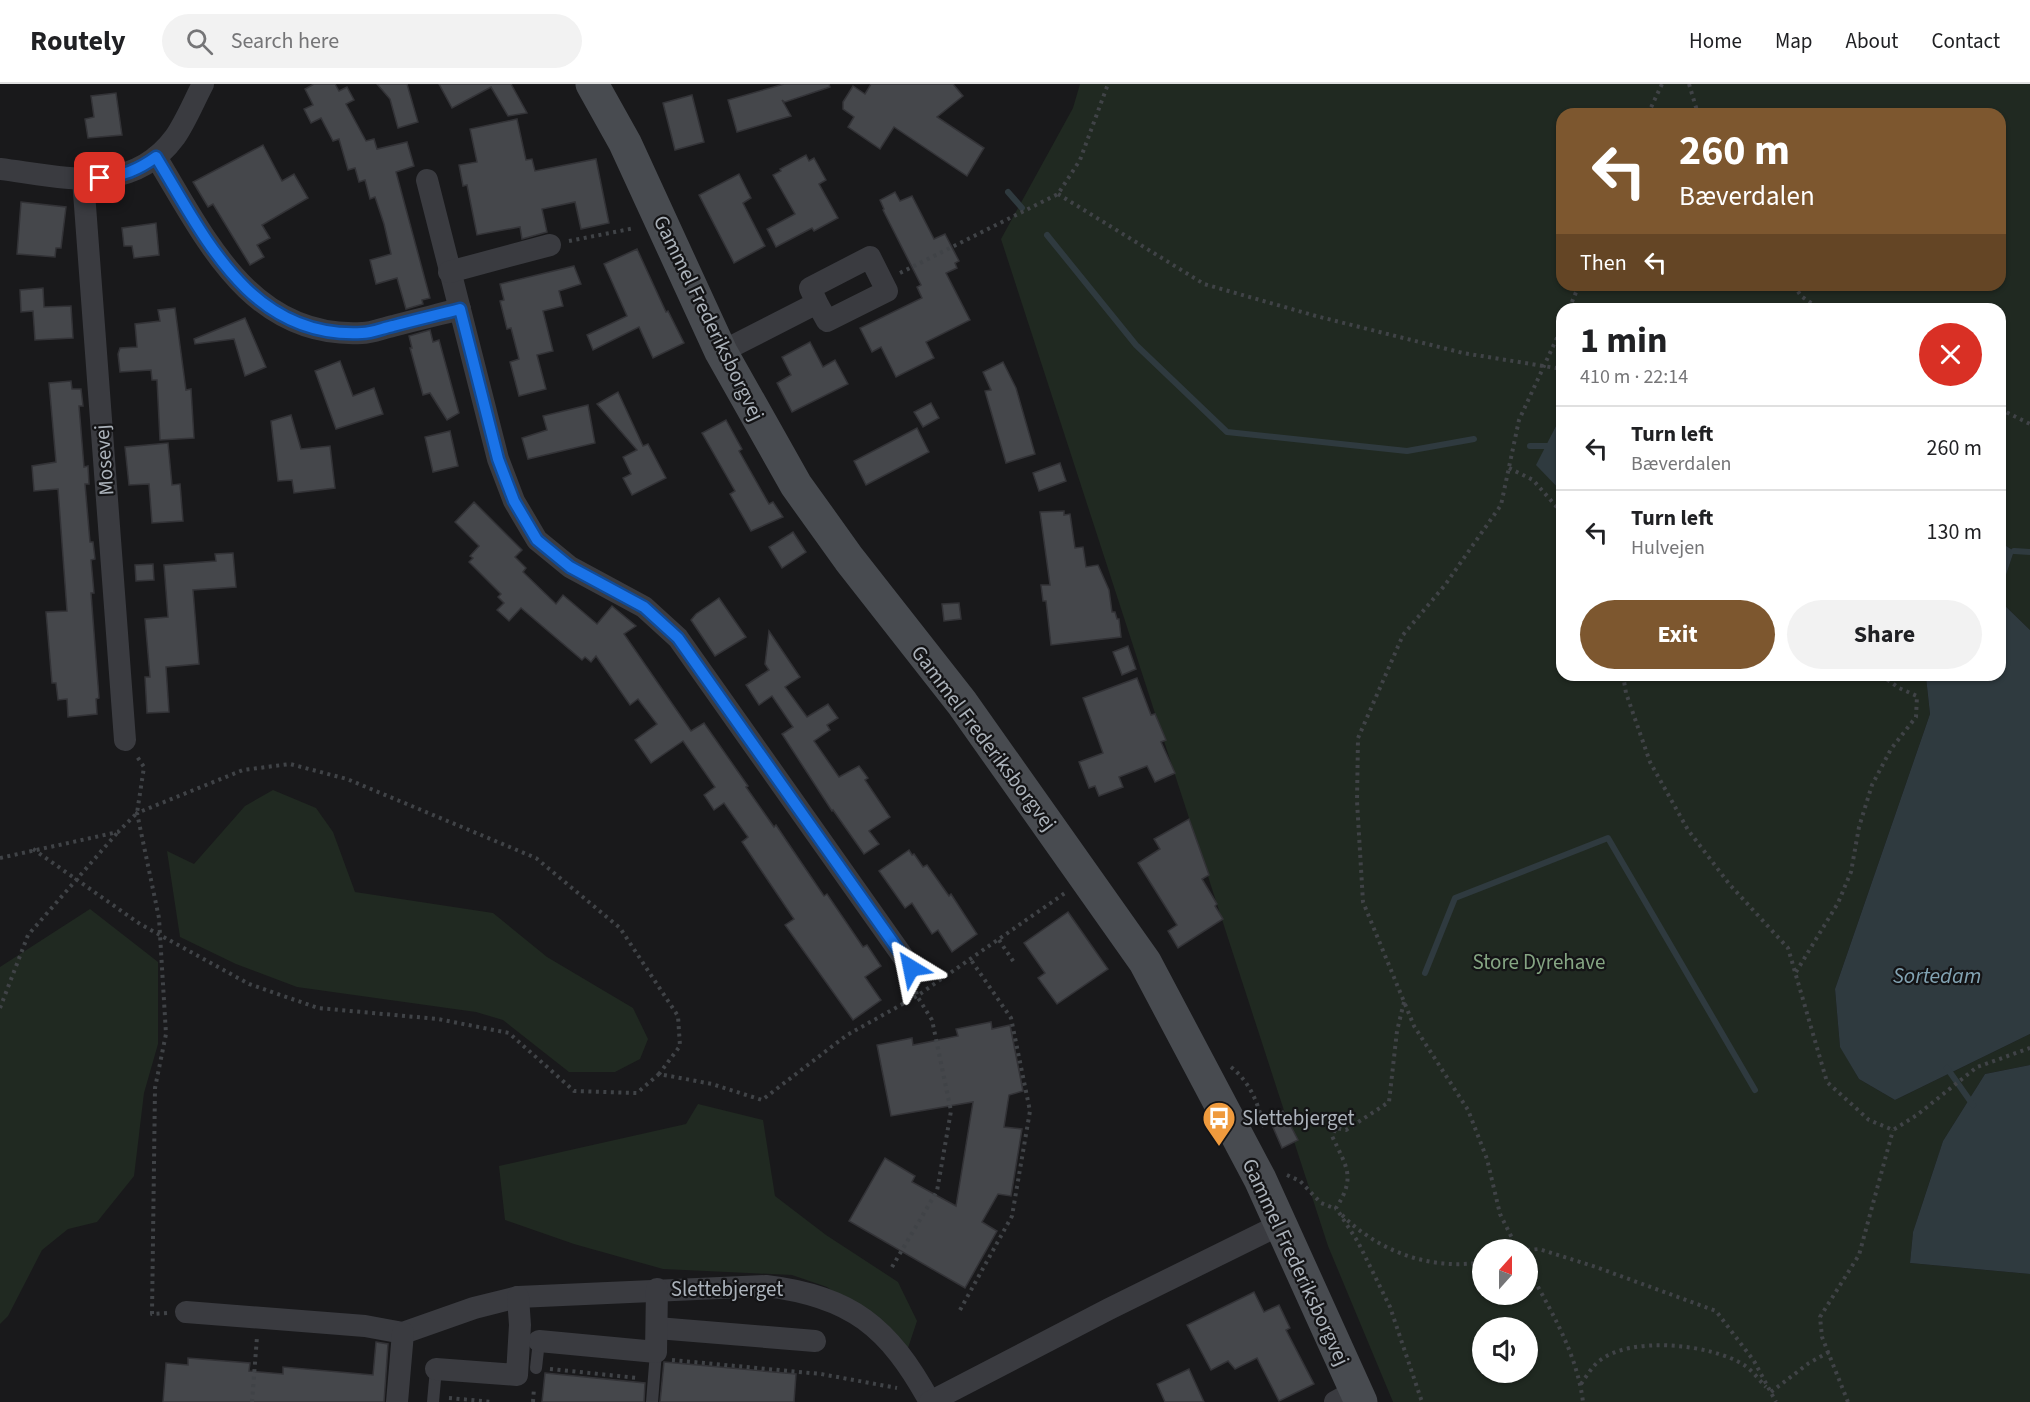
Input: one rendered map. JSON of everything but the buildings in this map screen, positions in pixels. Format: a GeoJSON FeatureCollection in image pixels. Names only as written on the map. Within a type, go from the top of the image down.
{"type":"FeatureCollection","features":[{"type":"Feature","properties":{"kind":"street"},"geometry":{"type":"LineString","coordinates":[[0,169],[83,179],[118,177],[138,170],[156,157],[175,137],[203,84]]}},
{"type":"Feature","properties":{"kind":"street","name":"Gammel Frederiksborgvej"},"geometry":{"type":"LineString","coordinates":[[592,84],[625,143],[721,352],[803,495],[856,568],[962,703],[1145,962],[1260,1179],[1281,1224],[1350,1398]]}},
{"type":"Feature","properties":{"kind":"street"},"geometry":{"type":"LineString","coordinates":[[156,157],[222,265],[261,304],[330,333],[364,333],[460,309]]}},
{"type":"Feature","properties":{"kind":"street","name":"Mosevej"},"geometry":{"type":"LineString","coordinates":[[83,179],[125,740]]}},
{"type":"Feature","properties":{"kind":"street"},"geometry":{"type":"LineString","coordinates":[[427,180],[498,459],[514,501],[537,540],[570,567],[644,607],[678,638],[911,968]]}},
{"type":"Feature","properties":{"kind":"street"},"geometry":{"type":"LineString","coordinates":[[449,272],[550,245]]}},
{"type":"Feature","properties":{"kind":"street"},"geometry":{"type":"LineString","coordinates":[[870,257],[887,291],[827,321],[818,303],[810,288],[870,257]]}},
{"type":"Feature","properties":{"kind":"street"},"geometry":{"type":"LineString","coordinates":[[721,352],[818,303]]}},
{"type":"Feature","properties":{"kind":"street"},"geometry":{"type":"LineString","coordinates":[[927,1397],[1281,1224]]}},
{"type":"Feature","properties":{"kind":"street","name":"Slettebjerget"},"geometry":{"type":"LineString","coordinates":[[403,1334],[474,1308],[518,1297],[657,1289],[766,1286],[799,1290],[832,1300],[861,1316],[887,1338],[909,1364],[927,1397]]}},
{"type":"Feature","properties":{"kind":"street","name":"Slettebjerget"},"geometry":{"type":"LineString","coordinates":[[656,1355],[657,1289]]}},
{"type":"Feature","properties":{"kind":"street"},"geometry":{"type":"LineString","coordinates":[[436,1369],[517,1375],[520,1325],[518,1297]]}},
{"type":"Feature","properties":{"kind":"street"},"geometry":{"type":"LineString","coordinates":[[186,1312],[365,1326],[403,1334],[397,1402]]}},
{"type":"Feature","properties":{"kind":"street","name":"Slettebjerget"},"geometry":{"type":"LineString","coordinates":[[657,1328],[815,1341]]}},
{"type":"Feature","properties":{"kind":"street"},"geometry":{"type":"LineString","coordinates":[[539,1341],[656,1355]]}},
{"type":"Feature","properties":{"kind":"lane"},"geometry":{"type":"LineString","coordinates":[[536,1368],[539,1341]]}},
{"type":"Feature","properties":{"kind":"lane"},"geometry":{"type":"LineString","coordinates":[[652,1402],[656,1355]]}},
{"type":"Feature","properties":{"kind":"lane"},"geometry":{"type":"LineString","coordinates":[[433,1399],[436,1369]]}},
{"type":"Feature","properties":{"kind":"path"},"geometry":{"type":"LineString","coordinates":[[887,291],[898,274],[1058,194],[1080,160],[1108,84]]}},
{"type":"Feature","properties":{"kind":"path"},"geometry":{"type":"LineString","coordinates":[[1651,108],[1662,84]]}},
{"type":"Feature","properties":{"kind":"path"},"geometry":{"type":"LineString","coordinates":[[1689,84],[1696,108]]}},
{"type":"Feature","properties":{"kind":"path"},"geometry":{"type":"LineString","coordinates":[[1058,194],[1204,284],[1316,316],[1463,353],[1556,368]]}},
{"type":"Feature","properties":{"kind":"path"},"geometry":{"type":"LineString","coordinates":[[550,245],[632,227],[638,229],[641,225],[660,221]]}},
{"type":"Feature","properties":{"kind":"path"},"geometry":{"type":"LineString","coordinates":[[1797,291],[1800,296],[1811,303]]}},
{"type":"Feature","properties":{"kind":"path"},"geometry":{"type":"LineString","coordinates":[[1512,1239],[1500,1214],[1487,1159],[1468,1110],[1414,1026],[1363,902],[1357,801],[1358,738],[1403,635],[1445,585],[1501,505],[1519,420],[1556,340]]}},
{"type":"Feature","properties":{"kind":"path"},"geometry":{"type":"LineString","coordinates":[[2006,412],[2030,424]]}},
{"type":"Feature","properties":{"kind":"path"},"geometry":{"type":"LineString","coordinates":[[1509,468],[1533,480],[1556,506]]}},
{"type":"Feature","properties":{"kind":"path"},"geometry":{"type":"LineString","coordinates":[[1624,681],[1650,762],[1688,831],[1730,885],[1788,948],[1827,1082],[1869,1120],[1893,1130]]}},
{"type":"Feature","properties":{"kind":"path"},"geometry":{"type":"LineString","coordinates":[[1796,973],[1838,903],[1851,872],[1859,827],[1872,784],[1891,749],[1916,717],[1917,696],[1889,681]]}},
{"type":"Feature","properties":{"kind":"path"},"geometry":{"type":"LineString","coordinates":[[125,740],[144,767],[137,813],[159,918],[166,1034],[155,1088],[152,1314]]}},
{"type":"Feature","properties":{"kind":"path"},"geometry":{"type":"LineString","coordinates":[[0,1008],[28,935],[77,880],[118,832],[137,813],[243,770],[290,764],[347,779],[536,858],[620,928],[678,1016],[680,1046],[658,1074],[637,1093],[574,1091],[509,1033],[438,1019],[318,1008],[249,984],[160,935],[77,880],[33,849]]}},
{"type":"Feature","properties":{"kind":"path"},"geometry":{"type":"LineString","coordinates":[[0,858],[118,832]]}},
{"type":"Feature","properties":{"kind":"path"},"geometry":{"type":"LineString","coordinates":[[658,1074],[712,1084],[762,1100],[847,1035],[917,996],[1087,877]]}},
{"type":"Feature","properties":{"kind":"path"},"geometry":{"type":"LineString","coordinates":[[999,940],[1015,964]]}},
{"type":"Feature","properties":{"kind":"path"},"geometry":{"type":"LineString","coordinates":[[960,1310],[1012,1216],[1030,1111],[1011,1018],[971,960]]}},
{"type":"Feature","properties":{"kind":"path"},"geometry":{"type":"LineString","coordinates":[[891,1266],[936,1191],[951,1111],[932,1020],[917,996],[911,968]]}},
{"type":"Feature","properties":{"kind":"path"},"geometry":{"type":"LineString","coordinates":[[1336,1209],[1346,1192],[1349,1180],[1332,1136],[1336,1128],[1346,1130],[1389,1102],[1404,1001]]}},
{"type":"Feature","properties":{"kind":"path"},"geometry":{"type":"LineString","coordinates":[[1848,1402],[1822,1337],[1820,1317],[1859,1255],[1893,1130],[1917,1116],[1977,1067],[2030,1048]]}},
{"type":"Feature","properties":{"kind":"path"},"geometry":{"type":"LineString","coordinates":[[1260,1179],[1276,1175],[1290,1175],[1300,1181],[1321,1203],[1336,1209],[1357,1230],[1409,1258],[1461,1266],[1472,1264]]}},
{"type":"Feature","properties":{"kind":"path"},"geometry":{"type":"LineString","coordinates":[[1336,1209],[1358,1242],[1390,1307],[1422,1402]]}},
{"type":"Feature","properties":{"kind":"path"},"geometry":{"type":"LineString","coordinates":[[1538,1250],[1596,1267],[1716,1311],[1754,1361],[1776,1402]]}},
{"type":"Feature","properties":{"kind":"path"},"geometry":{"type":"LineString","coordinates":[[1538,1287],[1560,1327],[1581,1384],[1583,1402]]}},
{"type":"Feature","properties":{"kind":"path"},"geometry":{"type":"LineString","coordinates":[[252,1402],[259,1318]]}},
{"type":"Feature","properties":{"kind":"path"},"geometry":{"type":"LineString","coordinates":[[1581,1384],[1599,1362],[1621,1350],[1684,1345],[1714,1352],[1745,1365],[1771,1393]]}},
{"type":"Feature","properties":{"kind":"path"},"geometry":{"type":"LineString","coordinates":[[1771,1393],[1809,1363],[1829,1352]]}},
{"type":"Feature","properties":{"kind":"path"},"geometry":{"type":"LineString","coordinates":[[656,1355],[821,1374],[906,1390],[927,1397]]}},
{"type":"Feature","properties":{"kind":"path"},"geometry":{"type":"LineString","coordinates":[[536,1368],[654,1379]]}},
{"type":"Feature","properties":{"kind":"path"},"geometry":{"type":"LineString","coordinates":[[433,1399],[493,1402]]}},
{"type":"Feature","properties":{"kind":"green space","name":"Store Dyrehave"},"geometry":{"type":"Polygon","coordinates":[[[1080,84],[2030,84],[2030,630],[2006,607],[2006,575],[2014,551],[2006,546],[2006,303],[1556,303],[1556,426],[1537,465],[1556,486],[1556,681],[1926,681],[1930,714],[1835,989],[1840,1046],[1859,1079],[1895,1100],[2030,1034],[2030,1065],[1985,1074],[1943,1141],[1913,1232],[1910,1263],[2030,1274],[2030,1402],[1393,1402],[1328,1246],[1001,239],[1073,108],[1080,84]]]}},
{"type":"Feature","properties":{"kind":"green space"},"geometry":{"type":"Polygon","coordinates":[[[273,790],[316,808],[333,832],[355,892],[493,913],[547,957],[633,1008],[648,1039],[640,1059],[615,1072],[569,1072],[503,1020],[476,1012],[297,987],[236,964],[180,937],[167,851],[194,864],[245,806],[273,790]]]}},
{"type":"Feature","properties":{"kind":"green space"},"geometry":{"type":"Polygon","coordinates":[[[90,909],[158,962],[158,1044],[144,1093],[134,1176],[97,1222],[68,1229],[42,1250],[8,1316],[0,1324],[0,967],[90,909]]]}},
{"type":"Feature","properties":{"kind":"green space"},"geometry":{"type":"Polygon","coordinates":[[[698,1104],[763,1120],[775,1196],[826,1235],[898,1282],[917,1321],[908,1348],[827,1287],[792,1275],[663,1269],[574,1244],[505,1220],[499,1166],[686,1124],[698,1104]]]}},
{"type":"Feature","properties":{"kind":"water"},"geometry":{"type":"Polygon","coordinates":[[[1556,426],[1556,486],[1536,465],[1556,426]]]}},
{"type":"Feature","properties":{"kind":"water"},"geometry":{"type":"Polygon","coordinates":[[[2006,546],[2014,551],[2006,575],[2006,546]]]}},
{"type":"Feature","properties":{"kind":"water","name":"Sortedam"},"geometry":{"type":"Polygon","coordinates":[[[2006,607],[2030,630],[2030,1034],[1895,1100],[1859,1079],[1840,1047],[1835,989],[1930,714],[1926,681],[2006,681],[2006,607]]]}},
{"type":"Feature","properties":{"kind":"water"},"geometry":{"type":"Polygon","coordinates":[[[2030,1065],[2030,1274],[1910,1263],[1913,1232],[1943,1141],[1985,1074],[2030,1065]]]}},
{"type":"Feature","properties":{"kind":"waterway"},"geometry":{"type":"LineString","coordinates":[[1008,192],[1022,208]]}},
{"type":"Feature","properties":{"kind":"waterway"},"geometry":{"type":"LineString","coordinates":[[1047,235],[1136,345],[1227,432],[1407,451],[1474,439]]}},
{"type":"Feature","properties":{"kind":"waterway"},"geometry":{"type":"LineString","coordinates":[[1530,446],[1556,446]]}},
{"type":"Feature","properties":{"kind":"waterway"},"geometry":{"type":"LineString","coordinates":[[2014,551],[2030,552]]}},
{"type":"Feature","properties":{"kind":"waterway"},"geometry":{"type":"LineString","coordinates":[[1425,973],[1455,898],[1608,838],[1755,1090]]}},
{"type":"Feature","properties":{"kind":"waterway"},"geometry":{"type":"LineString","coordinates":[[1947,1068],[1973,1105]]}},
{"type":"Feature","properties":{"kind":"place","name":"Slettebjerget"},"geometry":{"type":"Point","coordinates":[1219,1147]}},
{"type":"Feature","properties":{"kind":"route"},"geometry":{"type":"LineString","coordinates":[[100,178],[118,177],[138,170],[156,157],[222,265],[261,304],[299,323],[330,333],[364,333],[460,309],[498,459],[514,501],[537,540],[570,567],[644,607],[678,638],[911,968]]}}]}
